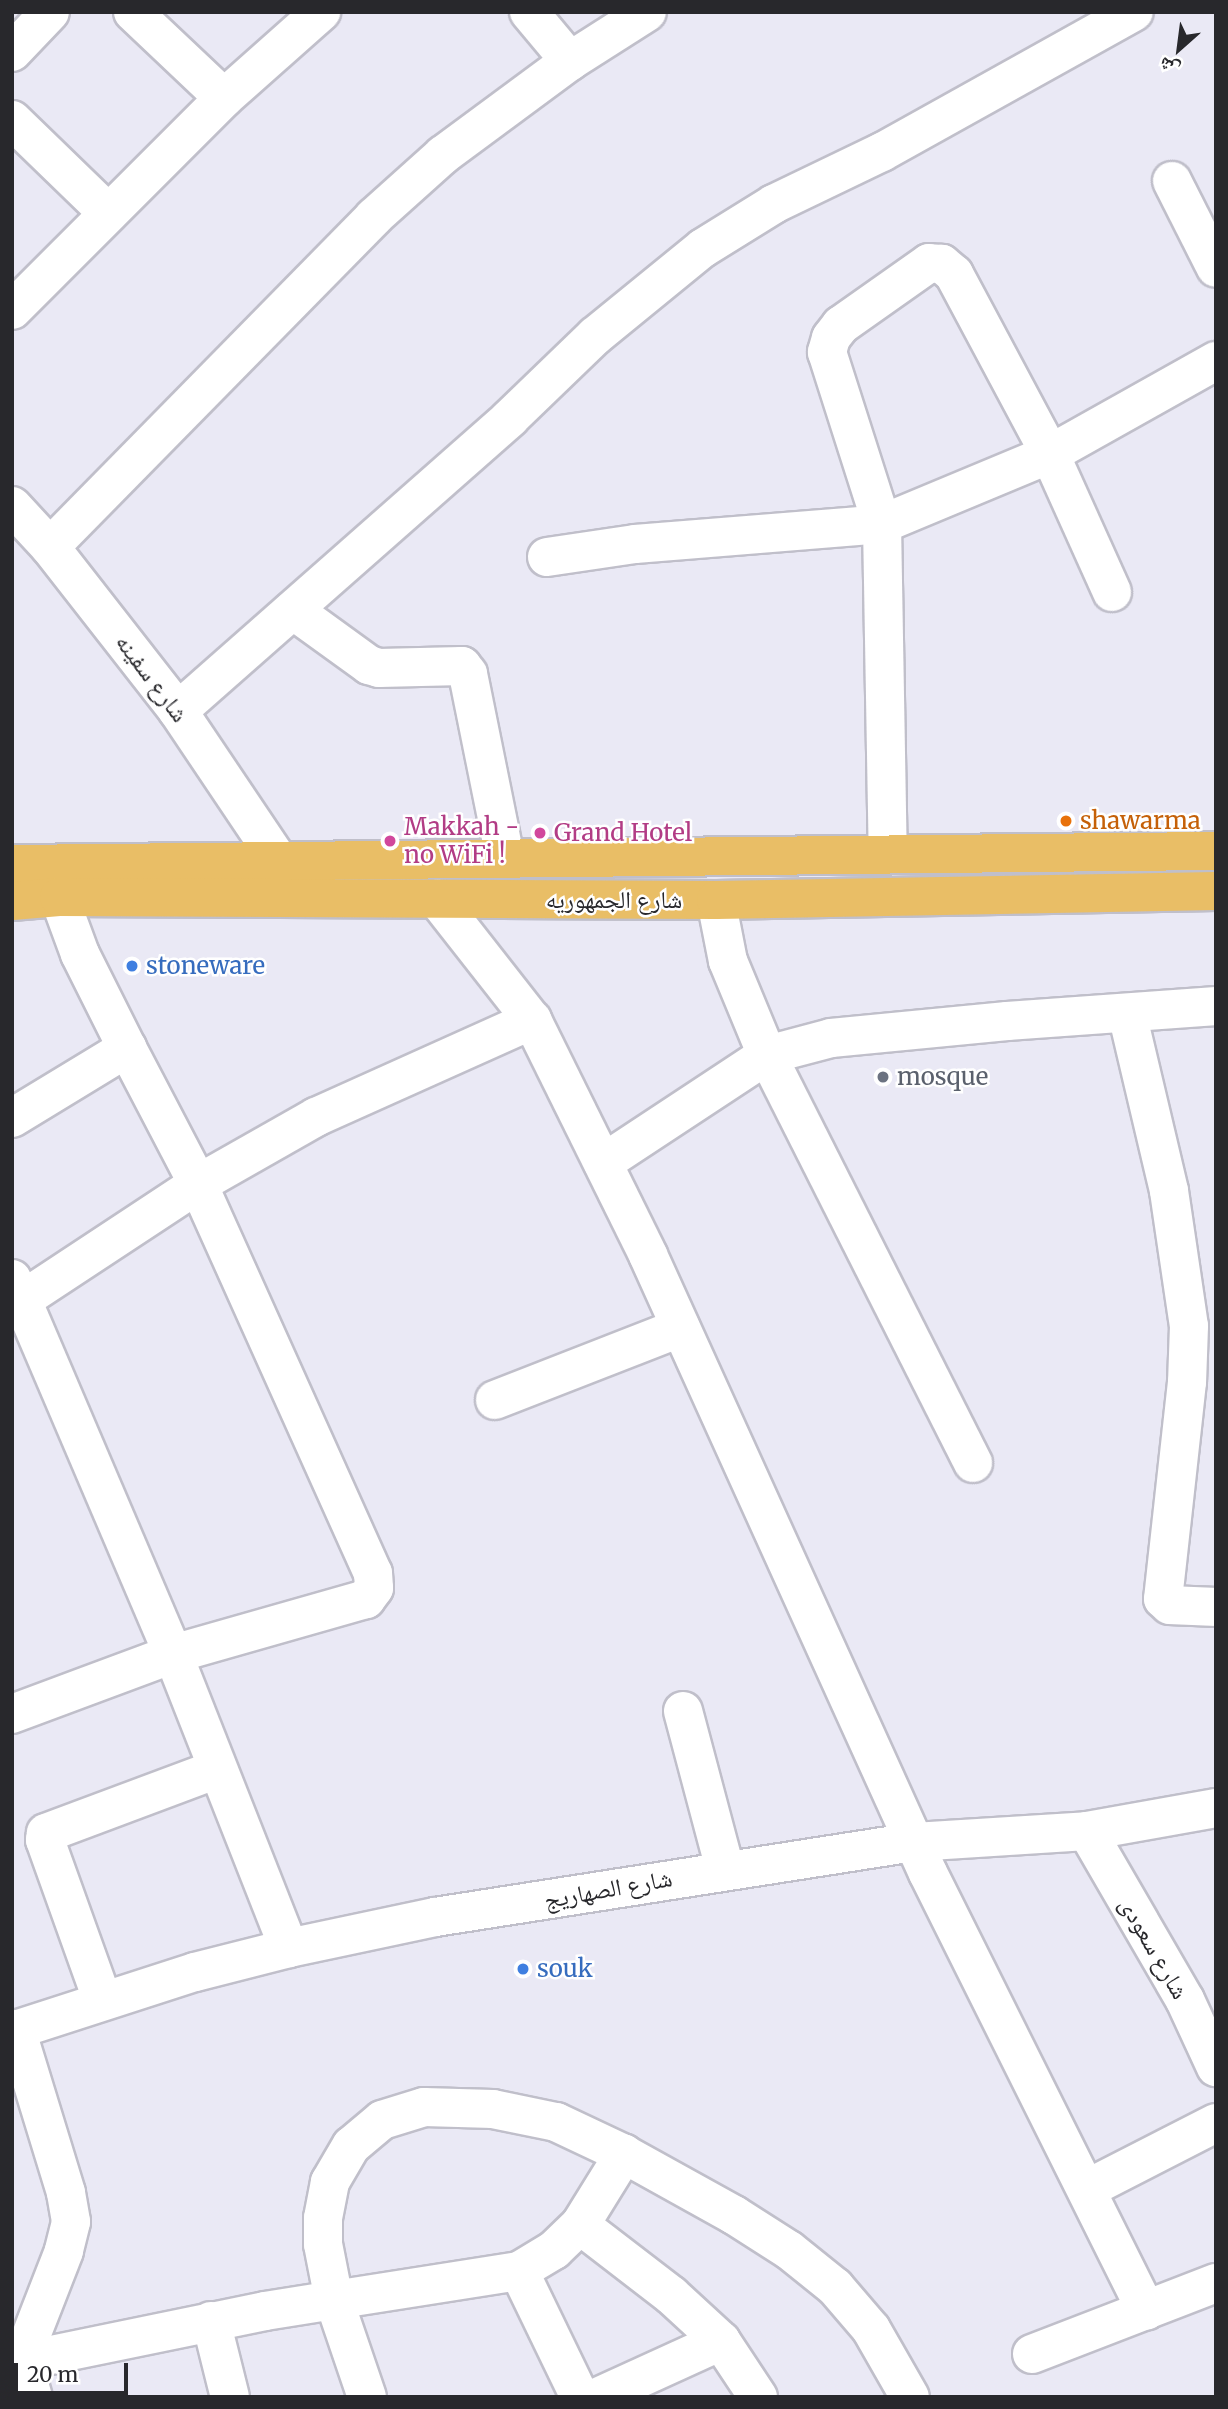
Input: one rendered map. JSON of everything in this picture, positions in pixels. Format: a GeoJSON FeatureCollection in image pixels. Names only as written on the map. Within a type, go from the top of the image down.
{"type":"FeatureCollection","features":[{"type":"Feature","properties":{"kind":"main road","name":"شارع الجمهوريه"},"geometry":{"type":"LineString","coordinates":[[12,864],[1216,851]]}},
{"type":"Feature","properties":{"kind":"main road","name":"شارع الجمهوريه"},"geometry":{"type":"LineString","coordinates":[[12,901],[59,897],[716,900],[1216,891]]}},
{"type":"Feature","properties":{"kind":"street"},"geometry":{"type":"LineString","coordinates":[[12,52],[50,12]]}},
{"type":"Feature","properties":{"kind":"street"},"geometry":{"type":"LineString","coordinates":[[133,12],[224,98]]}},
{"type":"Feature","properties":{"kind":"street"},"geometry":{"type":"LineString","coordinates":[[12,310],[224,98],[321,12]]}},
{"type":"Feature","properties":{"kind":"street"},"geometry":{"type":"LineString","coordinates":[[528,12],[570,61]]}},
{"type":"Feature","properties":{"kind":"street"},"geometry":{"type":"LineString","coordinates":[[50,547],[374,217],[443,155],[570,61],[647,12]]}},
{"type":"Feature","properties":{"kind":"street"},"geometry":{"type":"LineString","coordinates":[[178,711],[510,418],[595,336],[703,248],[774,204],[882,152],[1134,12]]}},
{"type":"Feature","properties":{"kind":"street"},"geometry":{"type":"LineString","coordinates":[[12,120],[108,213]]}},
{"type":"Feature","properties":{"kind":"street"},"geometry":{"type":"LineString","coordinates":[[1172,181],[1216,268]]}},
{"type":"Feature","properties":{"kind":"street"},"geometry":{"type":"LineString","coordinates":[[888,853],[881,524],[827,352],[831,338],[841,325],[929,263],[942,264],[954,274],[1050,454],[1112,592]]}},
{"type":"Feature","properties":{"kind":"street"},"geometry":{"type":"LineString","coordinates":[[547,557],[635,544],[881,524],[1050,454],[1216,361]]}},
{"type":"Feature","properties":{"kind":"street","name":"شارع سفينه"},"geometry":{"type":"LineString","coordinates":[[12,506],[50,547],[178,711],[278,860]]}},
{"type":"Feature","properties":{"kind":"street"},"geometry":{"type":"LineString","coordinates":[[293,610],[369,665],[379,668],[462,666],[468,674],[505,858]]}},
{"type":"Feature","properties":{"kind":"street"},"geometry":{"type":"LineString","coordinates":[[12,1714],[173,1654],[366,1599],[374,1588],[373,1573],[198,1184],[80,954],[59,897]]}},
{"type":"Feature","properties":{"kind":"street"},"geometry":{"type":"LineString","coordinates":[[436,899],[532,1020],[680,1328],[914,1842],[1146,2311]]}},
{"type":"Feature","properties":{"kind":"street"},"geometry":{"type":"LineString","coordinates":[[716,900],[728,961],[767,1055],[973,1463]]}},
{"type":"Feature","properties":{"kind":"street"},"geometry":{"type":"LineString","coordinates":[[603,1163],[767,1055],[831,1038],[1216,1006]]}},
{"type":"Feature","properties":{"kind":"street"},"geometry":{"type":"LineString","coordinates":[[1127,1013],[1169,1191],[1189,1326],[1187,1382],[1163,1599],[1170,1605],[1216,1606]]}},
{"type":"Feature","properties":{"kind":"street"},"geometry":{"type":"LineString","coordinates":[[289,1948],[173,1654],[15,1295],[198,1184],[316,1117],[532,1020]]}},
{"type":"Feature","properties":{"kind":"street"},"geometry":{"type":"LineString","coordinates":[[12,1118],[127,1048]]}},
{"type":"Feature","properties":{"kind":"street"},"geometry":{"type":"LineString","coordinates":[[495,1400],[680,1328]]}},
{"type":"Feature","properties":{"kind":"street"},"geometry":{"type":"LineString","coordinates":[[683,1711],[725,1869]]}},
{"type":"Feature","properties":{"kind":"street"},"geometry":{"type":"LineString","coordinates":[[102,1999],[45,1840],[46,1833],[217,1769]]}},
{"type":"Feature","properties":{"kind":"street","name":"شارع الصهاريج"},"geometry":{"type":"LineString","coordinates":[[14,2030],[102,1999],[289,1948],[435,1917],[725,1869],[914,1842],[1087,1832],[1216,1808]]}},
{"type":"Feature","properties":{"kind":"street","name":"شارع سعودى"},"geometry":{"type":"LineString","coordinates":[[1087,1832],[1185,2000],[1216,2067]]}},
{"type":"Feature","properties":{"kind":"street"},"geometry":{"type":"LineString","coordinates":[[14,2030],[66,2193],[71,2222],[64,2250],[17,2361],[33,2397]]}},
{"type":"Feature","properties":{"kind":"street"},"geometry":{"type":"LineString","coordinates":[[367,2397],[334,2300],[323,2244],[323,2218],[330,2182],[351,2146],[382,2120],[424,2107],[493,2109],[556,2122],[624,2154],[734,2215],[789,2250],[835,2287],[871,2329],[910,2397]]}},
{"type":"Feature","properties":{"kind":"street"},"geometry":{"type":"LineString","coordinates":[[1087,2189],[1216,2123]]}},
{"type":"Feature","properties":{"kind":"street"},"geometry":{"type":"LineString","coordinates":[[17,2361],[211,2321],[519,2271],[554,2250],[580,2225],[624,2154]]}},
{"type":"Feature","properties":{"kind":"street"},"geometry":{"type":"LineString","coordinates":[[580,2225],[671,2295],[721,2341],[758,2397]]}},
{"type":"Feature","properties":{"kind":"street"},"geometry":{"type":"LineString","coordinates":[[519,2271],[580,2397]]}},
{"type":"Feature","properties":{"kind":"street"},"geometry":{"type":"LineString","coordinates":[[1032,2354],[1216,2283]]}},
{"type":"Feature","properties":{"kind":"street"},"geometry":{"type":"LineString","coordinates":[[211,2321],[230,2397]]}},
{"type":"Feature","properties":{"kind":"street"},"geometry":{"type":"LineString","coordinates":[[598,2397],[721,2341]]}},
{"type":"Feature","properties":{"kind":"place","name":"shawarma"},"geometry":{"type":"Point","coordinates":[1066,821]}},
{"type":"Feature","properties":{"kind":"place","name":"Grand Hotel"},"geometry":{"type":"Point","coordinates":[540,833]}},
{"type":"Feature","properties":{"kind":"place","name":"Makkah - no WiFi !"},"geometry":{"type":"Point","coordinates":[390,841]}},
{"type":"Feature","properties":{"kind":"place","name":"stoneware"},"geometry":{"type":"Point","coordinates":[132,966]}},
{"type":"Feature","properties":{"kind":"place","name":"mosque"},"geometry":{"type":"Point","coordinates":[883,1077]}},
{"type":"Feature","properties":{"kind":"place","name":"souk"},"geometry":{"type":"Point","coordinates":[523,1969]}}]}
